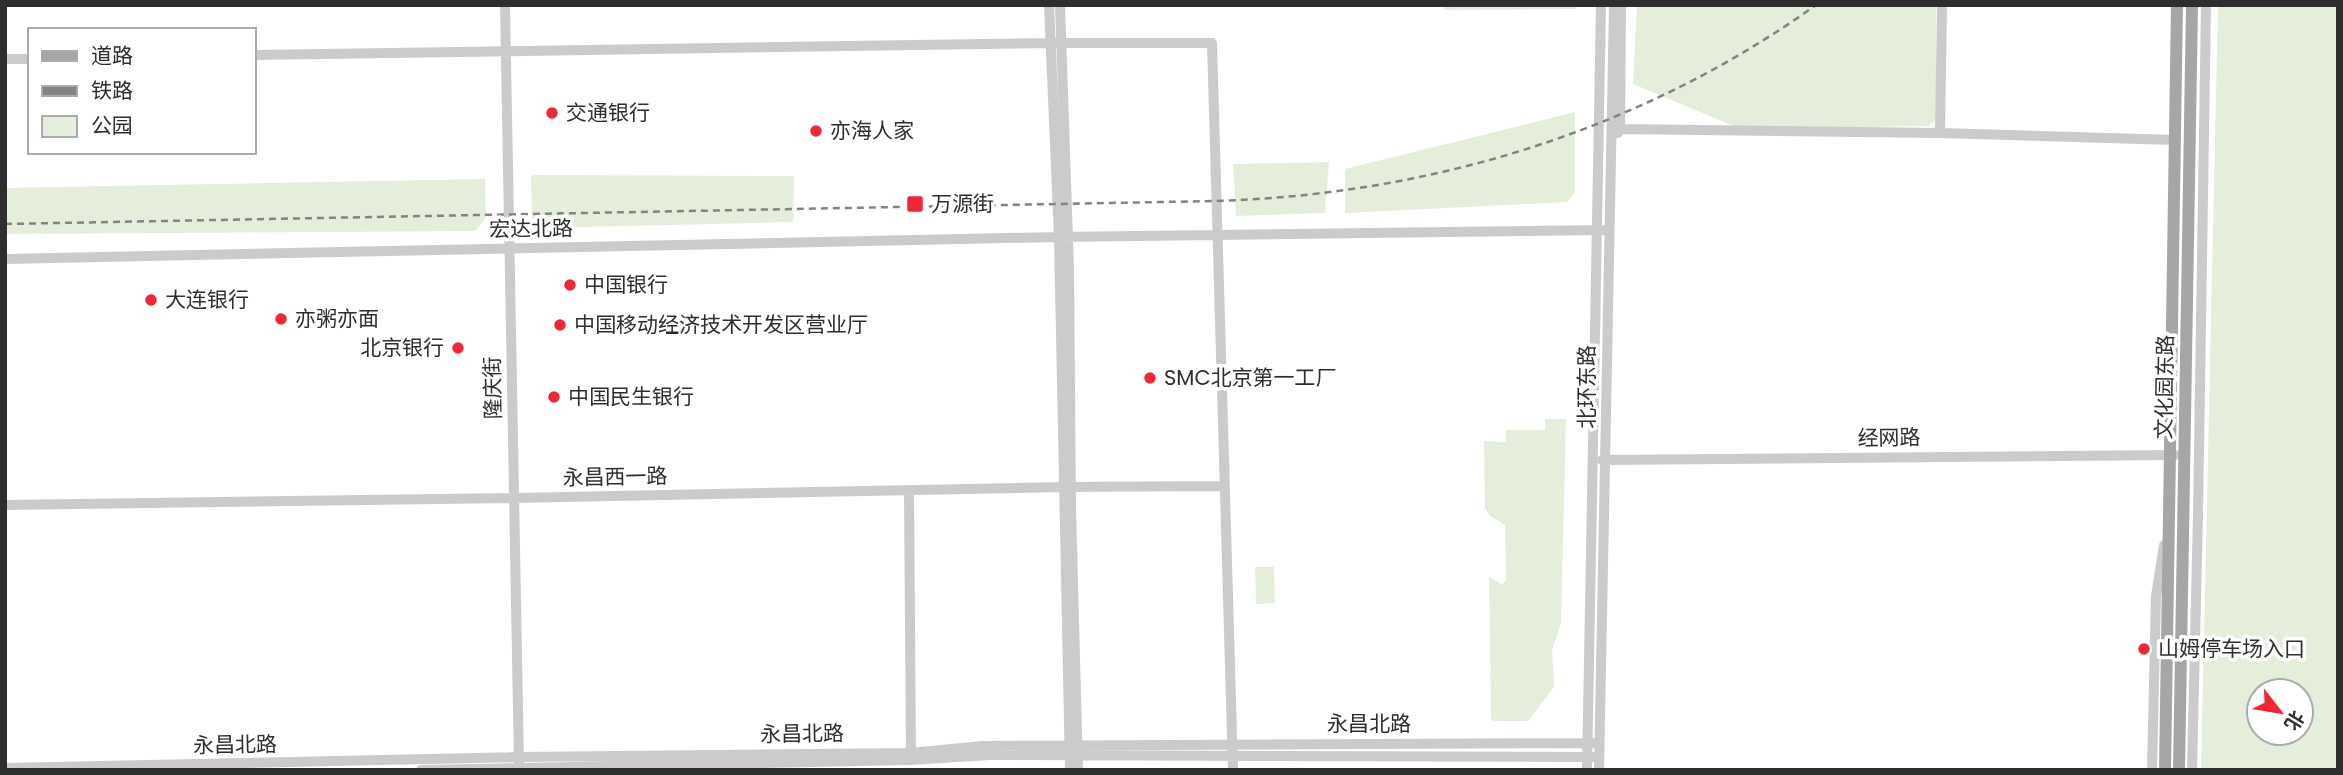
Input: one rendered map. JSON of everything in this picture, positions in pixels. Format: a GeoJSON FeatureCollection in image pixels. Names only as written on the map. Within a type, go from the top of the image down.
{"type":"FeatureCollection","features":[{"type":"Feature","properties":{"kind":"main road","name":"文化园东路"},"geometry":{"type":"LineString","coordinates":[[2165,770],[2177,5]]}},
{"type":"Feature","properties":{"kind":"main road","name":"文化园东路"},"geometry":{"type":"LineString","coordinates":[[2179,770],[2192,5]]}},
{"type":"Feature","properties":{"kind":"street","name":"隆庆街"},"geometry":{"type":"LineString","coordinates":[[505,5],[519,765]]}},
{"type":"Feature","properties":{"kind":"street"},"geometry":{"type":"LineString","coordinates":[[1049,5],[1056,43]]}},
{"type":"Feature","properties":{"kind":"street"},"geometry":{"type":"LineString","coordinates":[[1060,5],[1056,43],[1074,752],[1078,770]]}},
{"type":"Feature","properties":{"kind":"street","name":"北环东路"},"geometry":{"type":"LineString","coordinates":[[1593,743],[1606,460],[1601,5]]}},
{"type":"Feature","properties":{"kind":"street","name":"北环东路"},"geometry":{"type":"LineString","coordinates":[[1587,770],[1593,757],[1594,460],[1603,230],[1610,145],[1614,5]]}},
{"type":"Feature","properties":{"kind":"street"},"geometry":{"type":"LineString","coordinates":[[1610,145],[1620,129],[1621,5]]}},
{"type":"Feature","properties":{"kind":"street"},"geometry":{"type":"LineString","coordinates":[[1940,133],[1942,5]]}},
{"type":"Feature","properties":{"kind":"street"},"geometry":{"type":"LineString","coordinates":[[2192,47],[2205,5]]}},
{"type":"Feature","properties":{"kind":"street"},"geometry":{"type":"LineString","coordinates":[[2192,770],[2205,5]]}},
{"type":"Feature","properties":{"kind":"street"},"geometry":{"type":"LineString","coordinates":[[256,55],[1212,43],[1233,770]]}},
{"type":"Feature","properties":{"kind":"street"},"geometry":{"type":"LineString","coordinates":[[5,59],[28,58]]}},
{"type":"Feature","properties":{"kind":"street"},"geometry":{"type":"LineString","coordinates":[[1620,129],[1940,133],[2175,140]]}},
{"type":"Feature","properties":{"kind":"street","name":"宏达北路"},"geometry":{"type":"LineString","coordinates":[[5,259],[1063,237],[1603,230]]}},
{"type":"Feature","properties":{"kind":"street","name":"经网路"},"geometry":{"type":"LineString","coordinates":[[1594,460],[2183,454]]}},
{"type":"Feature","properties":{"kind":"street","name":"永昌西一路"},"geometry":{"type":"LineString","coordinates":[[5,505],[1225,486]]}},
{"type":"Feature","properties":{"kind":"street"},"geometry":{"type":"LineString","coordinates":[[909,490],[911,756]]}},
{"type":"Feature","properties":{"kind":"street"},"geometry":{"type":"LineString","coordinates":[[2152,770],[2156,596],[2169,513]]}},
{"type":"Feature","properties":{"kind":"street"},"geometry":{"type":"LineString","coordinates":[[2181,629],[2194,665]]}},
{"type":"Feature","properties":{"kind":"street","name":"永昌北路"},"geometry":{"type":"LineString","coordinates":[[1074,752],[1232,744],[1593,743]]}},
{"type":"Feature","properties":{"kind":"street","name":"永昌北路"},"geometry":{"type":"LineString","coordinates":[[5,768],[519,765],[911,756],[982,746],[1074,752],[1233,756],[1593,757]]}},
{"type":"Feature","properties":{"kind":"street"},"geometry":{"type":"LineString","coordinates":[[1070,770],[1074,752]]}},
{"type":"Feature","properties":{"kind":"street","name":"北环东路"},"geometry":{"type":"LineString","coordinates":[[1593,757],[1599,770]]}},
{"type":"Feature","properties":{"kind":"street","name":"永昌北路"},"geometry":{"type":"LineString","coordinates":[[421,770],[519,765]]}},
{"type":"Feature","properties":{"kind":"green space"},"geometry":{"type":"Polygon","coordinates":[[[1444,5],[1576,5],[1576,9],[1444,10],[1444,5]]]}},
{"type":"Feature","properties":{"kind":"green space"},"geometry":{"type":"Polygon","coordinates":[[[1637,5],[1936,5],[1936,119],[1929,126],[1741,129],[1633,84],[1637,5]]]}},
{"type":"Feature","properties":{"kind":"green space"},"geometry":{"type":"Polygon","coordinates":[[[2218,5],[2338,5],[2338,770],[2201,770],[2218,5]]]}},
{"type":"Feature","properties":{"kind":"green space"},"geometry":{"type":"Polygon","coordinates":[[[1575,112],[1575,191],[1568,202],[1345,213],[1345,169],[1575,112]]]}},
{"type":"Feature","properties":{"kind":"green space"},"geometry":{"type":"Polygon","coordinates":[[[1329,162],[1325,213],[1236,216],[1233,164],[1329,162]]]}},
{"type":"Feature","properties":{"kind":"green space"},"geometry":{"type":"Polygon","coordinates":[[[531,175],[794,176],[793,222],[545,228],[532,217],[531,175]]]}},
{"type":"Feature","properties":{"kind":"green space"},"geometry":{"type":"Polygon","coordinates":[[[485,179],[486,218],[475,231],[5,234],[5,188],[485,179]]]}},
{"type":"Feature","properties":{"kind":"green space"},"geometry":{"type":"Polygon","coordinates":[[[1545,419],[1566,419],[1561,623],[1552,650],[1554,687],[1528,721],[1491,721],[1489,577],[1502,584],[1506,581],[1505,525],[1490,516],[1485,508],[1484,441],[1506,442],[1506,430],[1545,430],[1545,419]]]}},
{"type":"Feature","properties":{"kind":"green space"},"geometry":{"type":"Polygon","coordinates":[[[1255,567],[1274,567],[1275,603],[1256,604],[1255,567]]]}},
{"type":"Feature","properties":{"kind":"railway"},"geometry":{"type":"LineString","coordinates":[[5,224],[1214,201],[1294,196],[1374,186],[1453,170],[1530,148],[1605,121],[1678,88],[1748,49],[1816,5]]}},
{"type":"Feature","properties":{"kind":"place","name":"交通银行"},"geometry":{"type":"Point","coordinates":[552,113]}},
{"type":"Feature","properties":{"kind":"place","name":"亦海人家"},"geometry":{"type":"Point","coordinates":[816,131]}},
{"type":"Feature","properties":{"kind":"place","name":"万源街"},"geometry":{"type":"Point","coordinates":[915,204]}},
{"type":"Feature","properties":{"kind":"place","name":"中国银行"},"geometry":{"type":"Point","coordinates":[570,285]}},
{"type":"Feature","properties":{"kind":"place","name":"大连银行"},"geometry":{"type":"Point","coordinates":[151,300]}},
{"type":"Feature","properties":{"kind":"place","name":"亦粥亦面"},"geometry":{"type":"Point","coordinates":[281,319]}},
{"type":"Feature","properties":{"kind":"place","name":"中国移动经济技术开发区营业厅"},"geometry":{"type":"Point","coordinates":[560,325]}},
{"type":"Feature","properties":{"kind":"place","name":"北京银行"},"geometry":{"type":"Point","coordinates":[458,348]}},
{"type":"Feature","properties":{"kind":"place","name":"SMC北京第一工厂"},"geometry":{"type":"Point","coordinates":[1150,378]}},
{"type":"Feature","properties":{"kind":"place","name":"中国民生银行"},"geometry":{"type":"Point","coordinates":[554,397]}},
{"type":"Feature","properties":{"kind":"place","name":"山姆停车场入口"},"geometry":{"type":"Point","coordinates":[2144,649]}}]}
